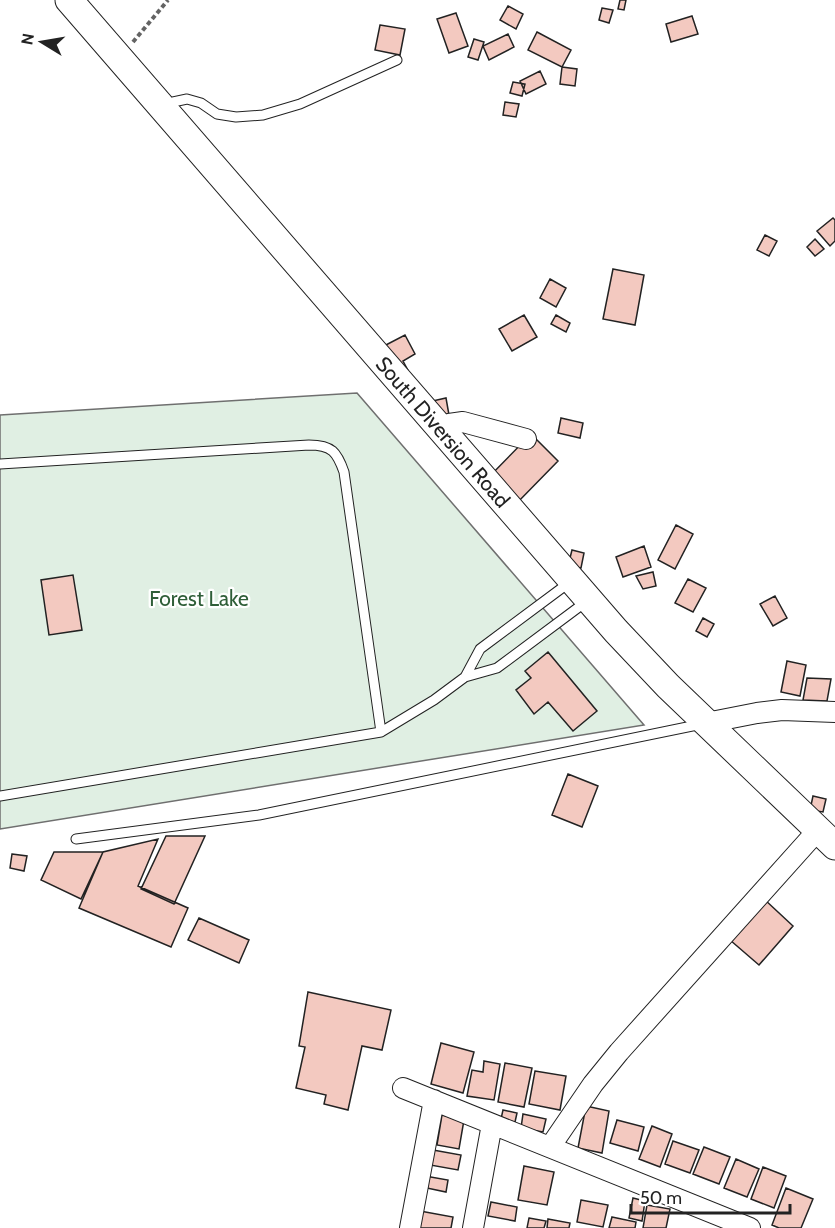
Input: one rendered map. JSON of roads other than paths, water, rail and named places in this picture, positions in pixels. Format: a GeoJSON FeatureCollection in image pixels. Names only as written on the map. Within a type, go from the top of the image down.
{"type":"FeatureCollection","features":[{"type":"Feature","properties":{"kind":"main road","name":"South Diversion Road"},"geometry":{"type":"LineString","coordinates":[[69,0],[616,631],[706,723],[826,838]]}},
{"type":"Feature","properties":{"kind":"street"},"geometry":{"type":"LineString","coordinates":[[447,437],[446,428],[449,424],[464,422],[526,438]]}},
{"type":"Feature","properties":{"kind":"street"},"geometry":{"type":"LineString","coordinates":[[706,723],[782,710],[835,712]]}},
{"type":"Feature","properties":{"kind":"street"},"geometry":{"type":"LineString","coordinates":[[550,1147],[593,1084],[619,1052],[826,838]]}},
{"type":"Feature","properties":{"kind":"street"},"geometry":{"type":"LineString","coordinates":[[403,1088],[750,1228]]}},
{"type":"Feature","properties":{"kind":"street"},"geometry":{"type":"LineString","coordinates":[[410,1228],[434,1100]]}},
{"type":"Feature","properties":{"kind":"street"},"geometry":{"type":"LineString","coordinates":[[473,1228],[492,1124]]}},
{"type":"Feature","properties":{"kind":"lane"},"geometry":{"type":"LineString","coordinates":[[171,117],[173,102],[187,99],[201,103],[216,114],[236,117],[263,115],[300,104],[397,60]]}},
{"type":"Feature","properties":{"kind":"lane"},"geometry":{"type":"LineString","coordinates":[[0,464],[309,445],[331,448],[339,457],[344,472],[381,732]]}},
{"type":"Feature","properties":{"kind":"lane"},"geometry":{"type":"LineString","coordinates":[[0,796],[381,732],[434,700],[465,676],[480,649],[581,590]]}},
{"type":"Feature","properties":{"kind":"lane"},"geometry":{"type":"LineString","coordinates":[[465,676],[497,668],[581,590]]}},
{"type":"Feature","properties":{"kind":"lane"},"geometry":{"type":"LineString","coordinates":[[76,839],[259,815],[706,723]]}},
{"type":"Feature","properties":{"kind":"park label","name":"Forest Lake"},"geometry":{"type":"Point","coordinates":[199,598]}}]}
